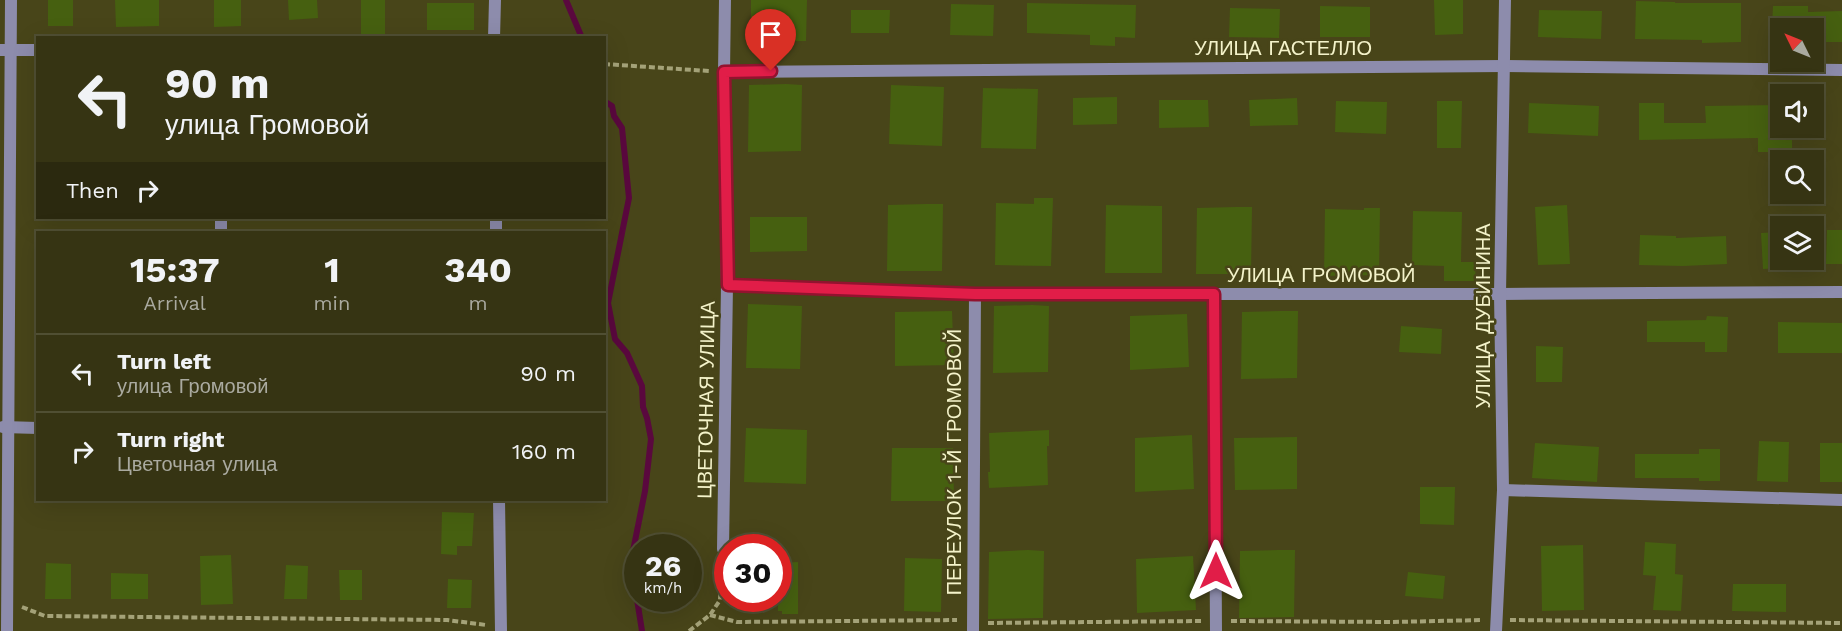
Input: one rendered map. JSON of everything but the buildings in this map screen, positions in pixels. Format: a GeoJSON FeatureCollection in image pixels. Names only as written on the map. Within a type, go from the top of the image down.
{"type":"FeatureCollection","features":[{"type":"Feature","properties":{"kind":"street"},"geometry":{"type":"LineString","coordinates":[[7,631],[4,427],[5,50],[10,0]]}},
{"type":"Feature","properties":{"kind":"street"},"geometry":{"type":"LineString","coordinates":[[494,36],[495,0]]}},
{"type":"Feature","properties":{"kind":"street","name":"ЦВЕТОЧНАЯ УЛИЦА"},"geometry":{"type":"LineString","coordinates":[[723,534],[728,285],[725,0]]}},
{"type":"Feature","properties":{"kind":"street","name":"УЛИЦА ДУБИНИНА"},"geometry":{"type":"LineString","coordinates":[[1497,625],[1503,490],[1500,294],[1505,0]]}},
{"type":"Feature","properties":{"kind":"street"},"geometry":{"type":"LineString","coordinates":[[5,50],[36,50]]}},
{"type":"Feature","properties":{"kind":"street","name":"УЛИЦА ГАСТЕЛЛО"},"geometry":{"type":"LineString","coordinates":[[724,72],[1505,66],[1842,70]]}},
{"type":"Feature","properties":{"kind":"street","name":"УЛИЦА ГРОМОВОЙ"},"geometry":{"type":"LineString","coordinates":[[728,285],[975,294],[1842,292]]}},
{"type":"Feature","properties":{"kind":"street","name":"ПЕРЕУЛОК 1-Й ГРОМОВОЙ"},"geometry":{"type":"LineString","coordinates":[[973,626],[975,294]]}},
{"type":"Feature","properties":{"kind":"street"},"geometry":{"type":"LineString","coordinates":[[1214,294],[1216,626]]}},
{"type":"Feature","properties":{"kind":"street"},"geometry":{"type":"LineString","coordinates":[[4,427],[36,428]]}},
{"type":"Feature","properties":{"kind":"street"},"geometry":{"type":"LineString","coordinates":[[1503,490],[1842,500]]}},
{"type":"Feature","properties":{"kind":"street"},"geometry":{"type":"LineString","coordinates":[[499,501],[501,628]]}},
{"type":"Feature","properties":{"kind":"path"},"geometry":{"type":"LineString","coordinates":[[606,64],[724,72]]}},
{"type":"Feature","properties":{"kind":"path"},"geometry":{"type":"LineString","coordinates":[[7,607],[24,607],[45,616],[447,620],[501,628]]}},
{"type":"Feature","properties":{"kind":"path"},"geometry":{"type":"LineString","coordinates":[[688,631],[710,615],[714,609]]}},
{"type":"Feature","properties":{"kind":"path"},"geometry":{"type":"LineString","coordinates":[[710,615],[737,622],[973,626],[980,623],[1216,626],[1393,622],[1497,625],[1842,623]]}},
{"type":"Feature","properties":{"kind":"waterway"},"geometry":{"type":"LineString","coordinates":[[566,0],[581,36]]}},
{"type":"Feature","properties":{"kind":"waterway"},"geometry":{"type":"LineString","coordinates":[[606,102],[612,106],[614,116],[622,128],[629,198],[608,303],[615,339],[627,353],[642,386],[643,407],[651,439],[645,491],[631,561],[642,631]]}},
{"type":"Feature","properties":{"kind":"route"},"geometry":{"type":"LineString","coordinates":[[771,71],[724,72],[728,285],[975,294],[1214,294],[1216,571]]}}]}
